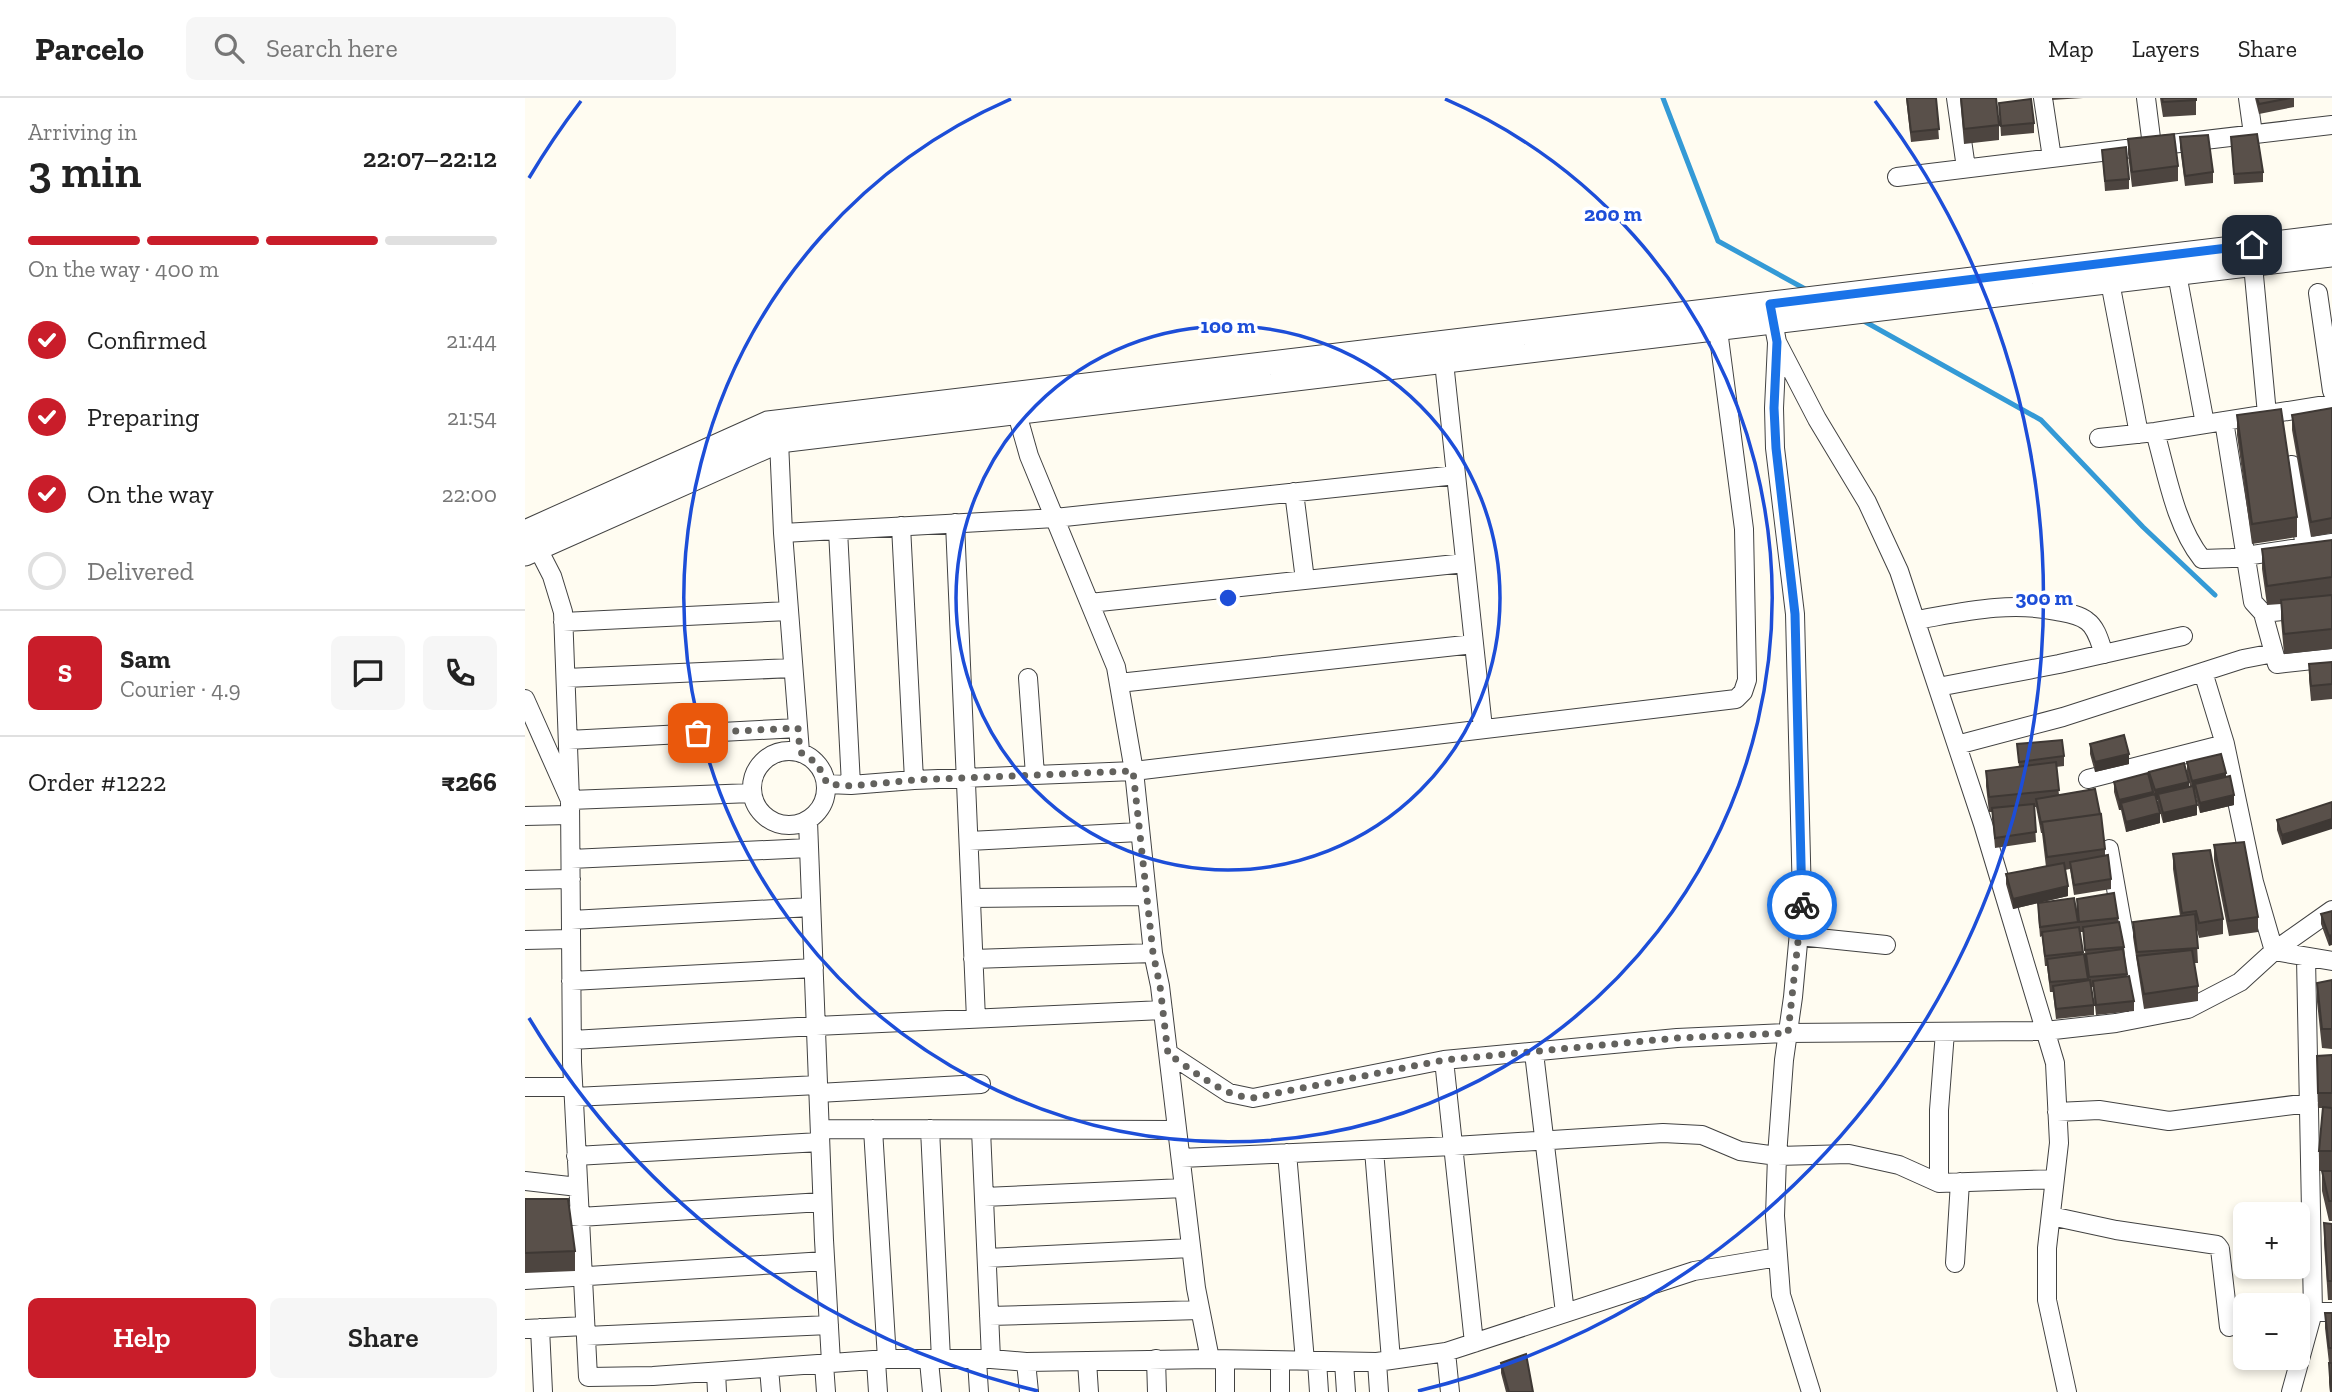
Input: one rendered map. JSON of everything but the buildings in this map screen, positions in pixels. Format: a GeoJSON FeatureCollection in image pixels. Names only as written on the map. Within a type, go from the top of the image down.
{"type":"FeatureCollection","features":[{"type":"Feature","properties":{"kind":"street"},"geometry":{"type":"LineString","coordinates":[[1956,98],[1966,168]]}},
{"type":"Feature","properties":{"kind":"street"},"geometry":{"type":"LineString","coordinates":[[2043,98],[2052,158]]}},
{"type":"Feature","properties":{"kind":"street"},"geometry":{"type":"LineString","coordinates":[[2146,98],[2152,146]]}},
{"type":"Feature","properties":{"kind":"street"},"geometry":{"type":"LineString","coordinates":[[2248,98],[2253,135]]}},
{"type":"Feature","properties":{"kind":"street"},"geometry":{"type":"LineString","coordinates":[[1897,177],[2332,125]]}},
{"type":"Feature","properties":{"kind":"street"},"geometry":{"type":"LineString","coordinates":[[529,541],[768,423],[1014,404],[1444,362],[1717,330],[1860,302],[2332,236]]}},
{"type":"Feature","properties":{"kind":"street"},"geometry":{"type":"LineString","coordinates":[[1860,302],[2110,282],[2332,256]]}},
{"type":"Feature","properties":{"kind":"street"},"geometry":{"type":"LineString","coordinates":[[2253,265],[2267,414]]}},
{"type":"Feature","properties":{"kind":"street"},"geometry":{"type":"LineString","coordinates":[[2177,274],[2205,424]]}},
{"type":"Feature","properties":{"kind":"street"},"geometry":{"type":"LineString","coordinates":[[2110,282],[2147,433],[2190,544],[2202,559],[2332,544]]}},
{"type":"Feature","properties":{"kind":"street"},"geometry":{"type":"LineString","coordinates":[[2318,293],[2332,391]]}},
{"type":"Feature","properties":{"kind":"street"},"geometry":{"type":"LineString","coordinates":[[529,541],[779,441],[1014,404],[1777,319]]}},
{"type":"Feature","properties":{"kind":"street"},"geometry":{"type":"LineString","coordinates":[[1777,319],[1817,419],[1867,502],[1899,571],[1983,824],[2055,1063],[2059,1143],[2047,1248],[2047,1300],[2067,1392]]}},
{"type":"Feature","properties":{"kind":"street"},"geometry":{"type":"LineString","coordinates":[[1777,319],[1774,397],[1776,448],[1795,614],[1802,900],[1777,1156],[1775,1216],[1781,1295],[1811,1392]]}},
{"type":"Feature","properties":{"kind":"street"},"geometry":{"type":"LineString","coordinates":[[827,784],[851,786],[914,780],[1133,771],[1736,699],[1743,692],[1747,680],[1744,529],[1717,330]]}},
{"type":"Feature","properties":{"kind":"street"},"geometry":{"type":"LineString","coordinates":[[1444,362],[1483,728]]}},
{"type":"Feature","properties":{"kind":"street"},"geometry":{"type":"LineString","coordinates":[[1014,404],[1029,456],[1116,667],[1133,771],[1153,953],[1163,1010],[1191,1248],[1201,1310],[1225,1392]]}},
{"type":"Feature","properties":{"kind":"street"},"geometry":{"type":"LineString","coordinates":[[2099,438],[2332,404]]}},
{"type":"Feature","properties":{"kind":"street"},"geometry":{"type":"LineString","coordinates":[[2224,421],[2253,602],[2263,613],[2277,664],[2332,658]]}},
{"type":"Feature","properties":{"kind":"street"},"geometry":{"type":"LineString","coordinates":[[779,441],[782,533],[800,752]]}},
{"type":"Feature","properties":{"kind":"street"},"geometry":{"type":"LineString","coordinates":[[2292,465],[2305,547]]}},
{"type":"Feature","properties":{"kind":"street"},"geometry":{"type":"LineString","coordinates":[[782,533],[1055,518],[1456,475]]}},
{"type":"Feature","properties":{"kind":"street"},"geometry":{"type":"LineString","coordinates":[[1294,492],[1305,580]]}},
{"type":"Feature","properties":{"kind":"street"},"geometry":{"type":"LineString","coordinates":[[955,523],[976,1018]]}},
{"type":"Feature","properties":{"kind":"street"},"geometry":{"type":"LineString","coordinates":[[901,526],[914,780]]}},
{"type":"Feature","properties":{"kind":"street"},"geometry":{"type":"LineString","coordinates":[[838,530],[851,786]]}},
{"type":"Feature","properties":{"kind":"street"},"geometry":{"type":"LineString","coordinates":[[529,541],[552,576],[563,612],[570,808],[573,1092],[587,1377],[604,1385],[654,1384],[716,1372],[882,1360],[1384,1361],[1445,1352],[1693,1271],[1778,1257]]}},
{"type":"Feature","properties":{"kind":"street"},"geometry":{"type":"LineString","coordinates":[[1090,603],[1465,563]]}},
{"type":"Feature","properties":{"kind":"street"},"geometry":{"type":"LineString","coordinates":[[1916,620],[1995,606],[2047,609],[2075,614],[2094,629],[2104,654]]}},
{"type":"Feature","properties":{"kind":"street"},"geometry":{"type":"LineString","coordinates":[[2263,613],[2332,606]]}},
{"type":"Feature","properties":{"kind":"street"},"geometry":{"type":"LineString","coordinates":[[563,622],[789,611]]}},
{"type":"Feature","properties":{"kind":"street"},"geometry":{"type":"LineString","coordinates":[[1938,687],[2183,636]]}},
{"type":"Feature","properties":{"kind":"street"},"geometry":{"type":"LineString","coordinates":[[1119,683],[1474,644]]}},
{"type":"Feature","properties":{"kind":"street"},"geometry":{"type":"LineString","coordinates":[[1957,745],[2063,717],[2243,659],[2274,653]]}},
{"type":"Feature","properties":{"kind":"street"},"geometry":{"type":"LineString","coordinates":[[566,678],[793,668]]}},
{"type":"Feature","properties":{"kind":"street"},"geometry":{"type":"LineString","coordinates":[[2203,672],[2225,744],[2254,882],[2274,951]]}},
{"type":"Feature","properties":{"kind":"street"},"geometry":{"type":"LineString","coordinates":[[1028,678],[1035,775]]}},
{"type":"Feature","properties":{"kind":"street"},"geometry":{"type":"LineString","coordinates":[[525,699],[570,808]]}},
{"type":"Feature","properties":{"kind":"street"},"geometry":{"type":"LineString","coordinates":[[568,740],[798,728]]}},
{"type":"Feature","properties":{"kind":"street"},"geometry":{"type":"LineString","coordinates":[[2088,779],[2225,744]]}},
{"type":"Feature","properties":{"kind":"street"},"geometry":{"type":"LineString","coordinates":[[785,751],[800,752],[813,759],[822,770],[827,784],[825,799],[819,812],[808,821],[794,825],[779,824],[766,817],[757,806],[752,793],[753,778],[760,765],[771,756],[785,751]]}},
{"type":"Feature","properties":{"kind":"street"},"geometry":{"type":"LineString","coordinates":[[525,816],[570,808],[752,793]]}},
{"type":"Feature","properties":{"kind":"street"},"geometry":{"type":"LineString","coordinates":[[808,821],[829,1325],[826,1392]]}},
{"type":"Feature","properties":{"kind":"street"},"geometry":{"type":"LineString","coordinates":[[969,841],[1139,832]]}},
{"type":"Feature","properties":{"kind":"street"},"geometry":{"type":"LineString","coordinates":[[571,859],[809,848]]}},
{"type":"Feature","properties":{"kind":"street"},"geometry":{"type":"LineString","coordinates":[[2109,849],[2139,1018]]}},
{"type":"Feature","properties":{"kind":"street"},"geometry":{"type":"LineString","coordinates":[[525,880],[571,879]]}},
{"type":"Feature","properties":{"kind":"street"},"geometry":{"type":"LineString","coordinates":[[971,898],[1147,896]]}},
{"type":"Feature","properties":{"kind":"street"},"geometry":{"type":"LineString","coordinates":[[571,920],[811,906]]}},
{"type":"Feature","properties":{"kind":"street"},"geometry":{"type":"LineString","coordinates":[[1168,1054],[1229,1093],[1252,1098],[1444,1060],[1677,1038],[1788,1033],[2045,1031],[2188,1009],[2240,982],[2274,951],[2332,910]]}},
{"type":"Feature","properties":{"kind":"street"},"geometry":{"type":"LineString","coordinates":[[1799,936],[1886,945]]}},
{"type":"Feature","properties":{"kind":"street"},"geometry":{"type":"LineString","coordinates":[[525,940],[571,939]]}},
{"type":"Feature","properties":{"kind":"street"},"geometry":{"type":"LineString","coordinates":[[2274,951],[2332,961]]}},
{"type":"Feature","properties":{"kind":"street"},"geometry":{"type":"LineString","coordinates":[[973,958],[1153,953]]}},
{"type":"Feature","properties":{"kind":"street"},"geometry":{"type":"LineString","coordinates":[[2291,1392],[2313,1312],[2309,1110],[2314,1059],[2306,958]]}},
{"type":"Feature","properties":{"kind":"street"},"geometry":{"type":"LineString","coordinates":[[571,981],[814,968]]}},
{"type":"Feature","properties":{"kind":"street"},"geometry":{"type":"LineString","coordinates":[[572,1040],[1163,1010]]}},
{"type":"Feature","properties":{"kind":"street"},"geometry":{"type":"LineString","coordinates":[[1939,1183],[1939,1110],[1945,1032]]}},
{"type":"Feature","properties":{"kind":"street"},"geometry":{"type":"LineString","coordinates":[[1534,1053],[1565,1313]]}},
{"type":"Feature","properties":{"kind":"street"},"geometry":{"type":"LineString","coordinates":[[1444,1060],[1473,1343]]}},
{"type":"Feature","properties":{"kind":"street"},"geometry":{"type":"LineString","coordinates":[[525,1087],[573,1092],[981,1084]]}},
{"type":"Feature","properties":{"kind":"street"},"geometry":{"type":"LineString","coordinates":[[2057,1112],[2099,1110],[2169,1121],[2309,1110],[2332,1118]]}},
{"type":"Feature","properties":{"kind":"street"},"geometry":{"type":"LineString","coordinates":[[576,1156],[820,1136],[873,1129],[1177,1130]]}},
{"type":"Feature","properties":{"kind":"street"},"geometry":{"type":"LineString","coordinates":[[873,1129],[882,1360],[878,1392]]}},
{"type":"Feature","properties":{"kind":"street"},"geometry":{"type":"LineString","coordinates":[[930,1129],[935,1360],[932,1392]]}},
{"type":"Feature","properties":{"kind":"street"},"geometry":{"type":"LineString","coordinates":[[979,1392],[989,1316],[981,1130]]}},
{"type":"Feature","properties":{"kind":"street"},"geometry":{"type":"LineString","coordinates":[[1181,1158],[1454,1146],[1663,1133],[1702,1135],[1740,1151],[1777,1156],[1849,1154],[1899,1165],[1939,1183],[2055,1179]]}},
{"type":"Feature","properties":{"kind":"street"},"geometry":{"type":"LineString","coordinates":[[1374,1150],[1384,1361],[1379,1392]]}},
{"type":"Feature","properties":{"kind":"street"},"geometry":{"type":"LineString","coordinates":[[1287,1153],[1311,1361],[1319,1392]]}},
{"type":"Feature","properties":{"kind":"street"},"geometry":{"type":"LineString","coordinates":[[2310,1178],[2332,1178]]}},
{"type":"Feature","properties":{"kind":"street"},"geometry":{"type":"LineString","coordinates":[[525,1181],[578,1187]]}},
{"type":"Feature","properties":{"kind":"street"},"geometry":{"type":"LineString","coordinates":[[1955,1263],[1960,1182]]}},
{"type":"Feature","properties":{"kind":"street"},"geometry":{"type":"LineString","coordinates":[[984,1197],[1184,1188]]}},
{"type":"Feature","properties":{"kind":"street"},"geometry":{"type":"LineString","coordinates":[[525,1211],[580,1217],[823,1202]]}},
{"type":"Feature","properties":{"kind":"street"},"geometry":{"type":"LineString","coordinates":[[2051,1216],[2116,1230],[2217,1245],[2220,1248],[2229,1326]]}},
{"type":"Feature","properties":{"kind":"street"},"geometry":{"type":"LineString","coordinates":[[2311,1229],[2332,1232]]}},
{"type":"Feature","properties":{"kind":"street"},"geometry":{"type":"LineString","coordinates":[[987,1258],[1191,1248]]}},
{"type":"Feature","properties":{"kind":"street"},"geometry":{"type":"LineString","coordinates":[[525,1280],[825,1262]]}},
{"type":"Feature","properties":{"kind":"street"},"geometry":{"type":"LineString","coordinates":[[989,1316],[1201,1310]]}},
{"type":"Feature","properties":{"kind":"street"},"geometry":{"type":"LineString","coordinates":[[2313,1312],[2332,1312]]}},
{"type":"Feature","properties":{"kind":"street"},"geometry":{"type":"LineString","coordinates":[[543,1392],[533,1329],[585,1331],[829,1325]]}},
{"type":"Feature","properties":{"kind":"street"},"geometry":{"type":"LineString","coordinates":[[1445,1352],[1450,1392]]}},
{"type":"Feature","properties":{"kind":"street"},"geometry":{"type":"LineString","coordinates":[[1156,1359],[1157,1392]]}},
{"type":"Feature","properties":{"kind":"street"},"geometry":{"type":"LineString","coordinates":[[1087,1361],[1089,1392]]}},
{"type":"Feature","properties":{"kind":"street"},"geometry":{"type":"LineString","coordinates":[[1280,1361],[1280,1392]]}},
{"type":"Feature","properties":{"kind":"street"},"geometry":{"type":"LineString","coordinates":[[1026,1362],[1029,1392]]}},
{"type":"Feature","properties":{"kind":"street"},"geometry":{"type":"LineString","coordinates":[[1344,1362],[1346,1392]]}},
{"type":"Feature","properties":{"kind":"street"},"geometry":{"type":"LineString","coordinates":[[769,1368],[771,1392]]}},
{"type":"Feature","properties":{"kind":"street"},"geometry":{"type":"LineString","coordinates":[[716,1372],[717,1392]]}},
{"type":"Feature","properties":{"kind":"waterway"},"geometry":{"type":"LineString","coordinates":[[1663,98],[1718,241],[1807,290]]}},
{"type":"Feature","properties":{"kind":"waterway"},"geometry":{"type":"LineString","coordinates":[[1862,320],[2041,420],[2143,527],[2215,595]]}},
{"type":"Feature","properties":{"kind":"way so far"},"geometry":{"type":"LineString","coordinates":[[698,733],[798,728],[800,752],[813,759],[822,770],[827,784],[851,786],[914,780],[1133,771],[1153,953],[1168,1054],[1241,1098],[1322,1086],[1444,1060],[1677,1038],[1788,1033],[1802,905]]}},
{"type":"Feature","properties":{"kind":"route"},"geometry":{"type":"LineString","coordinates":[[1802,905],[1795,614],[1776,448],[1774,408],[1777,342],[1770,304],[2252,245]]}}]}
